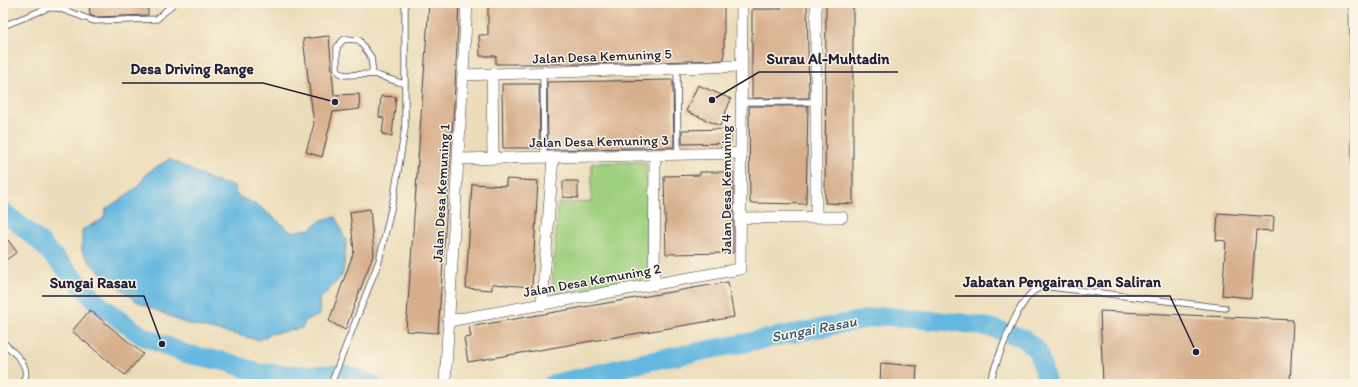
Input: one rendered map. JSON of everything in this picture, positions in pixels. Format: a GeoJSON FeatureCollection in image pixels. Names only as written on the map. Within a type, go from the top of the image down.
{"type":"FeatureCollection","features":[{"type":"Feature","properties":{"kind":"street","name":"Jalan Desa Kemuning 1"},"geometry":{"type":"LineString","coordinates":[[445,380],[467,3]]}},
{"type":"Feature","properties":{"kind":"street","name":"Jalan Desa Kemuning 4"},"geometry":{"type":"LineString","coordinates":[[740,269],[742,3]]}},
{"type":"Feature","properties":{"kind":"street"},"geometry":{"type":"LineString","coordinates":[[816,3],[816,217]]}},
{"type":"Feature","properties":{"kind":"street","name":"Jalan Desa Kemuning 5"},"geometry":{"type":"LineString","coordinates":[[463,75],[742,66]]}},
{"type":"Feature","properties":{"kind":"street"},"geometry":{"type":"LineString","coordinates":[[492,74],[493,158]]}},
{"type":"Feature","properties":{"kind":"street","name":"Jalan Desa Kemuning 3"},"geometry":{"type":"LineString","coordinates":[[458,159],[741,153]]}},
{"type":"Feature","properties":{"kind":"street"},"geometry":{"type":"LineString","coordinates":[[654,285],[655,155]]}},
{"type":"Feature","properties":{"kind":"street"},"geometry":{"type":"LineString","coordinates":[[542,304],[548,157]]}},
{"type":"Feature","properties":{"kind":"street"},"geometry":{"type":"LineString","coordinates":[[741,218],[842,216]]}},
{"type":"Feature","properties":{"kind":"street","name":"Jalan Desa Kemuning 2"},"geometry":{"type":"LineString","coordinates":[[448,321],[740,269]]}},
{"type":"Feature","properties":{"kind":"lane"},"geometry":{"type":"LineString","coordinates":[[3,26],[48,8],[58,8],[94,21],[157,18],[174,3]]}},
{"type":"Feature","properties":{"kind":"lane"},"geometry":{"type":"LineString","coordinates":[[331,384],[369,290],[388,226],[405,128],[405,3]]}},
{"type":"Feature","properties":{"kind":"lane"},"geometry":{"type":"LineString","coordinates":[[1352,3],[1355,183]]}},
{"type":"Feature","properties":{"kind":"lane"},"geometry":{"type":"LineString","coordinates":[[373,74],[371,57],[359,40],[347,39],[338,44],[337,69],[340,73],[345,75],[373,74],[405,84]]}},
{"type":"Feature","properties":{"kind":"lane"},"geometry":{"type":"LineString","coordinates":[[677,68],[678,154]]}},
{"type":"Feature","properties":{"kind":"lane"},"geometry":{"type":"LineString","coordinates":[[543,73],[548,157]]}},
{"type":"Feature","properties":{"kind":"lane"},"geometry":{"type":"LineString","coordinates":[[742,102],[816,102]]}},
{"type":"Feature","properties":{"kind":"lane"},"geometry":{"type":"LineString","coordinates":[[989,384],[998,358],[1016,316],[1031,294],[1038,288],[1050,287],[1225,308]]}},
{"type":"Feature","properties":{"kind":"lane"},"geometry":{"type":"LineString","coordinates":[[3,342],[22,361],[25,370],[24,380],[21,384]]}},
{"type":"Feature","properties":{"kind":"green space"},"geometry":{"type":"Polygon","coordinates":[[[646,162],[648,272],[645,278],[637,284],[560,294],[554,293],[552,288],[558,203],[591,202],[592,163],[646,162]]]}},
{"type":"Feature","properties":{"kind":"water"},"geometry":{"type":"Polygon","coordinates":[[[169,159],[214,181],[234,186],[237,196],[259,206],[291,232],[311,229],[321,220],[336,217],[346,241],[344,266],[342,276],[319,300],[320,315],[306,320],[302,328],[271,334],[259,340],[184,323],[136,301],[92,265],[82,251],[82,230],[103,219],[106,209],[139,186],[147,173],[169,159]]]}},
{"type":"Feature","properties":{"kind":"building"},"geometry":{"type":"Polygon","coordinates":[[[89,3],[148,3],[148,15],[95,17],[90,15],[89,3]]]}},
{"type":"Feature","properties":{"kind":"building"},"geometry":{"type":"Polygon","coordinates":[[[429,3],[459,3],[454,104],[438,333],[406,331],[429,3]]]}},
{"type":"Feature","properties":{"kind":"building"},"geometry":{"type":"Polygon","coordinates":[[[724,3],[724,60],[583,64],[496,64],[496,56],[480,56],[479,35],[488,35],[488,4],[724,3]]]}},
{"type":"Feature","properties":{"kind":"building"},"geometry":{"type":"Polygon","coordinates":[[[780,3],[807,3],[809,98],[752,98],[752,9],[781,9],[780,3]]]}},
{"type":"Feature","properties":{"kind":"building"},"geometry":{"type":"Polygon","coordinates":[[[826,3],[853,3],[853,204],[825,203],[826,3]]]}},
{"type":"Feature","properties":{"kind":"building"},"geometry":{"type":"Polygon","coordinates":[[[329,36],[334,95],[359,94],[360,109],[333,112],[322,157],[306,152],[314,124],[303,39],[329,36]]]}},
{"type":"Feature","properties":{"kind":"building"},"geometry":{"type":"Polygon","coordinates":[[[673,80],[674,147],[548,150],[547,82],[673,80]]]}},
{"type":"Feature","properties":{"kind":"building"},"geometry":{"type":"Polygon","coordinates":[[[502,84],[539,84],[540,148],[503,148],[502,84]]]}},
{"type":"Feature","properties":{"kind":"building"},"geometry":{"type":"Polygon","coordinates":[[[698,85],[731,99],[720,126],[686,111],[698,85]]]}},
{"type":"Feature","properties":{"kind":"building"},"geometry":{"type":"Polygon","coordinates":[[[381,96],[396,97],[392,136],[382,134],[384,118],[379,117],[381,96]]]}},
{"type":"Feature","properties":{"kind":"building"},"geometry":{"type":"Polygon","coordinates":[[[749,106],[808,106],[806,204],[750,203],[749,106]]]}},
{"type":"Feature","properties":{"kind":"building"},"geometry":{"type":"Polygon","coordinates":[[[731,129],[731,143],[682,144],[682,130],[731,129]]]}},
{"type":"Feature","properties":{"kind":"building"},"geometry":{"type":"Polygon","coordinates":[[[700,172],[733,172],[733,253],[666,254],[664,176],[700,175],[700,172]]]}},
{"type":"Feature","properties":{"kind":"building"},"geometry":{"type":"Polygon","coordinates":[[[506,179],[538,181],[532,287],[492,284],[492,290],[466,288],[472,184],[506,186],[506,179]]]}},
{"type":"Feature","properties":{"kind":"building"},"geometry":{"type":"Polygon","coordinates":[[[563,181],[578,181],[578,198],[563,197],[563,181]]]}},
{"type":"Feature","properties":{"kind":"building"},"geometry":{"type":"Polygon","coordinates":[[[370,209],[374,253],[345,330],[329,321],[354,251],[350,212],[370,209]]]}},
{"type":"Feature","properties":{"kind":"building"},"geometry":{"type":"Polygon","coordinates":[[[1218,213],[1274,217],[1273,231],[1256,230],[1251,298],[1222,295],[1226,241],[1216,240],[1218,213]]]}},
{"type":"Feature","properties":{"kind":"building"},"geometry":{"type":"Polygon","coordinates":[[[8,240],[17,252],[3,262],[3,244],[8,240]]]}},
{"type":"Feature","properties":{"kind":"building"},"geometry":{"type":"Polygon","coordinates":[[[728,282],[734,317],[468,362],[464,338],[471,337],[469,327],[728,282]]]}},
{"type":"Feature","properties":{"kind":"building"},"geometry":{"type":"Polygon","coordinates":[[[90,310],[143,354],[125,375],[72,331],[90,310]]]}},
{"type":"Feature","properties":{"kind":"building"},"geometry":{"type":"Polygon","coordinates":[[[1100,311],[1293,320],[1290,384],[1103,384],[1100,311]]]}},
{"type":"Feature","properties":{"kind":"building"},"geometry":{"type":"Polygon","coordinates":[[[881,363],[917,366],[916,384],[880,384],[881,363]]]}},
{"type":"Feature","properties":{"kind":"waterway","name":"Sungai Rasau"},"geometry":{"type":"LineString","coordinates":[[3,211],[39,241],[99,304],[142,336],[186,354],[227,362],[259,373],[304,375],[345,374],[372,384]]}},
{"type":"Feature","properties":{"kind":"waterway","name":"Sungai Rasau"},"geometry":{"type":"LineString","coordinates":[[553,384],[646,362],[883,316],[962,323],[992,328],[1023,338],[1038,351],[1047,384]]}},
{"type":"Feature","properties":{"kind":"place","name":"Surau Al-Muhtadin"},"geometry":{"type":"Point","coordinates":[712,100]}},
{"type":"Feature","properties":{"kind":"place","name":"Desa Driving Range"},"geometry":{"type":"Point","coordinates":[335,102]}},
{"type":"Feature","properties":{"kind":"place","name":"Sungai Rasau"},"geometry":{"type":"Point","coordinates":[162,344]}},
{"type":"Feature","properties":{"kind":"place","name":"Jabatan Pengairan Dan Saliran"},"geometry":{"type":"Point","coordinates":[1196,352]}}]}
